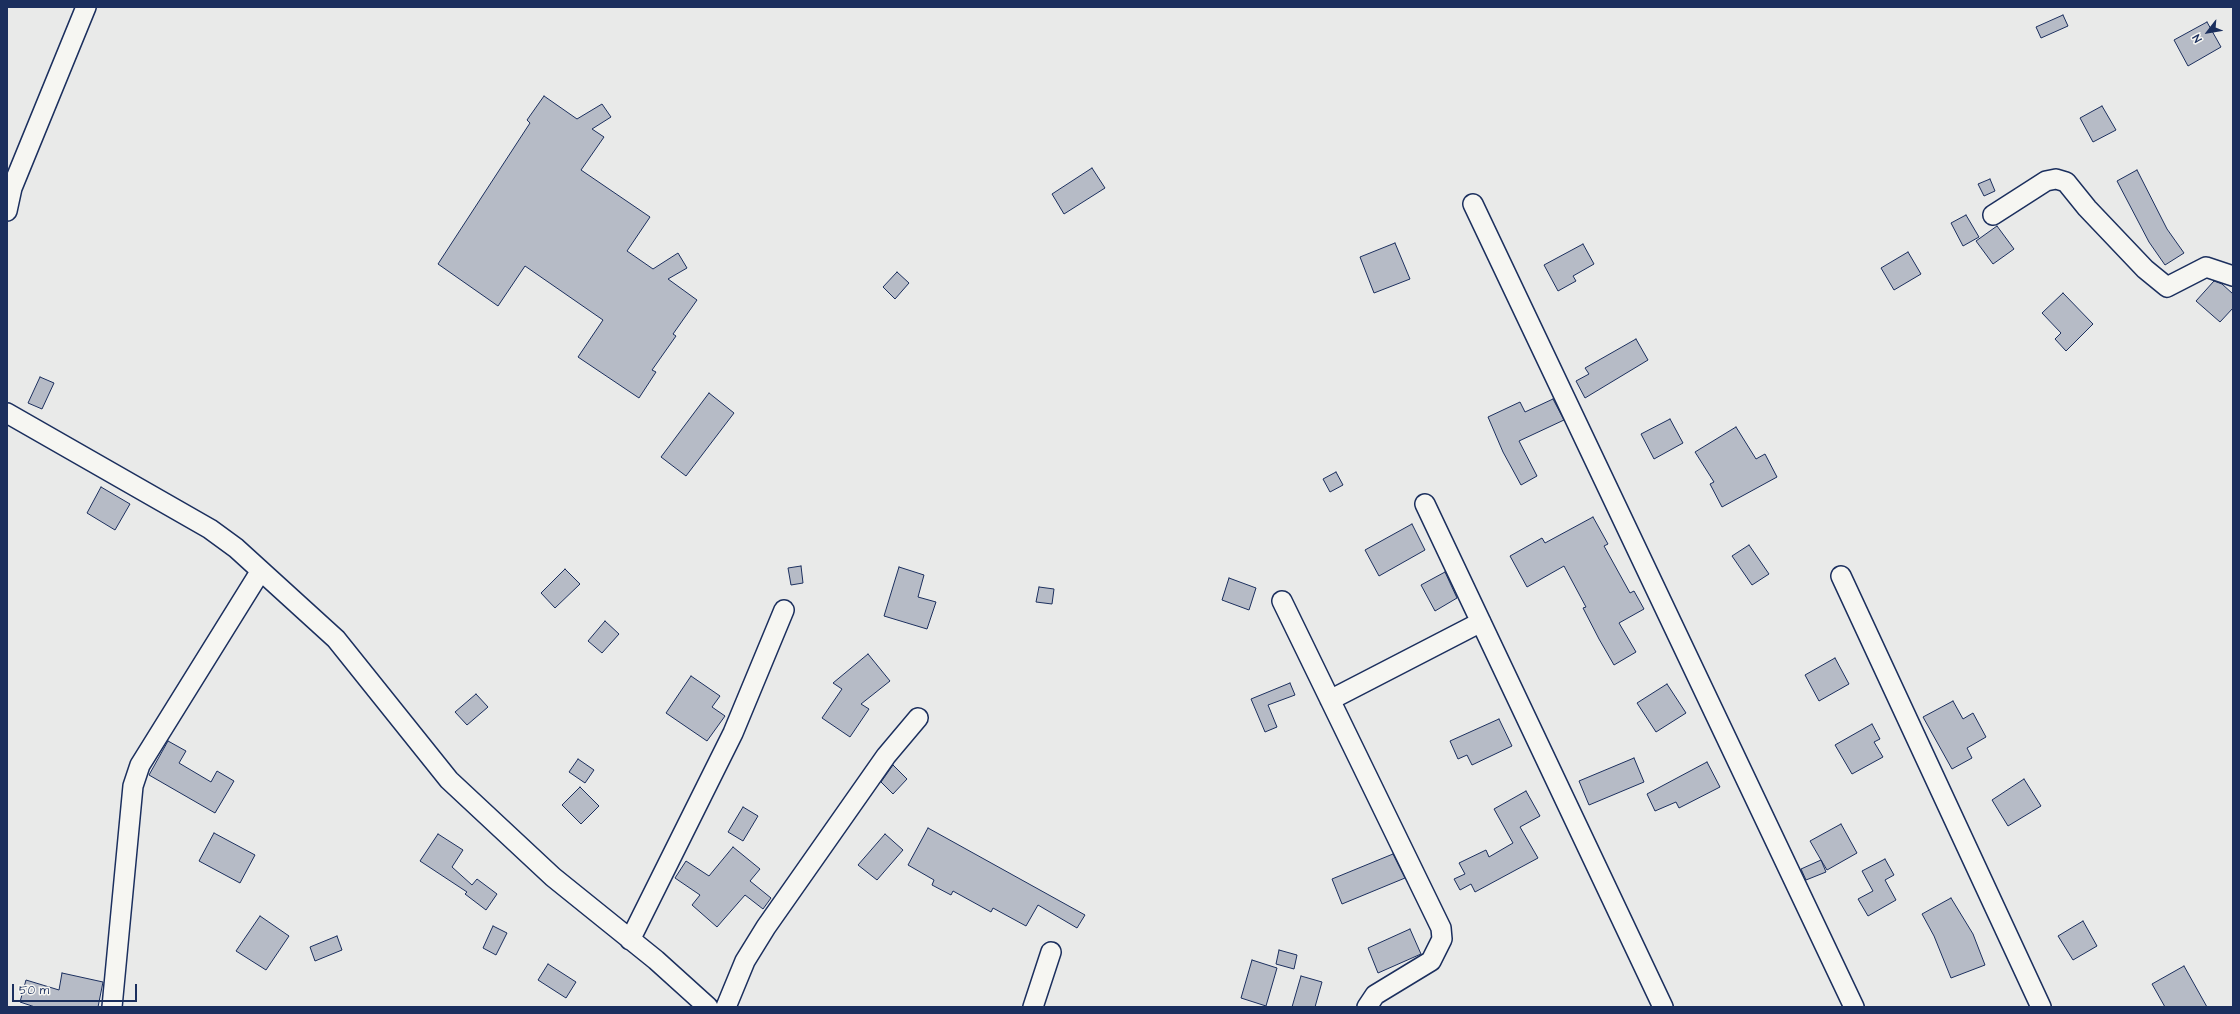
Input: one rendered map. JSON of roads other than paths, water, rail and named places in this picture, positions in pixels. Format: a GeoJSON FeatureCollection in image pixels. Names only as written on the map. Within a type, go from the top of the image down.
{"type":"FeatureCollection","features":[{"type":"Feature","properties":{"kind":"street"},"geometry":{"type":"LineString","coordinates":[[7,211],[14,182],[86,7]]}},
{"type":"Feature","properties":{"kind":"street"},"geometry":{"type":"LineString","coordinates":[[1993,215],[2046,181],[2056,179],[2066,182],[2087,208],[2145,269],[2167,287],[2206,267],[2233,276]]}},
{"type":"Feature","properties":{"kind":"street"},"geometry":{"type":"LineString","coordinates":[[1473,204],[1854,1007]]}},
{"type":"Feature","properties":{"kind":"street"},"geometry":{"type":"LineString","coordinates":[[7,414],[210,529],[236,548],[260,572],[336,639],[384,696],[449,780],[553,877],[630,940],[708,1007]]}},
{"type":"Feature","properties":{"kind":"street"},"geometry":{"type":"LineString","coordinates":[[1425,504],[1663,1007]]}},
{"type":"Feature","properties":{"kind":"street"},"geometry":{"type":"LineString","coordinates":[[112,1007],[133,786],[140,765],[260,572]]}},
{"type":"Feature","properties":{"kind":"street"},"geometry":{"type":"LineString","coordinates":[[1841,576],[2041,1007]]}},
{"type":"Feature","properties":{"kind":"street"},"geometry":{"type":"LineString","coordinates":[[1282,601],[1441,928],[1442,939],[1431,961],[1375,995],[1367,1007]]}},
{"type":"Feature","properties":{"kind":"street"},"geometry":{"type":"LineString","coordinates":[[630,940],[734,733],[784,610]]}},
{"type":"Feature","properties":{"kind":"street"},"geometry":{"type":"LineString","coordinates":[[1330,700],[1481,622]]}},
{"type":"Feature","properties":{"kind":"street"},"geometry":{"type":"LineString","coordinates":[[726,1007],[744,961],[766,926],[886,756],[918,718]]}},
{"type":"Feature","properties":{"kind":"street"},"geometry":{"type":"LineString","coordinates":[[1033,1007],[1051,952]]}}]}
